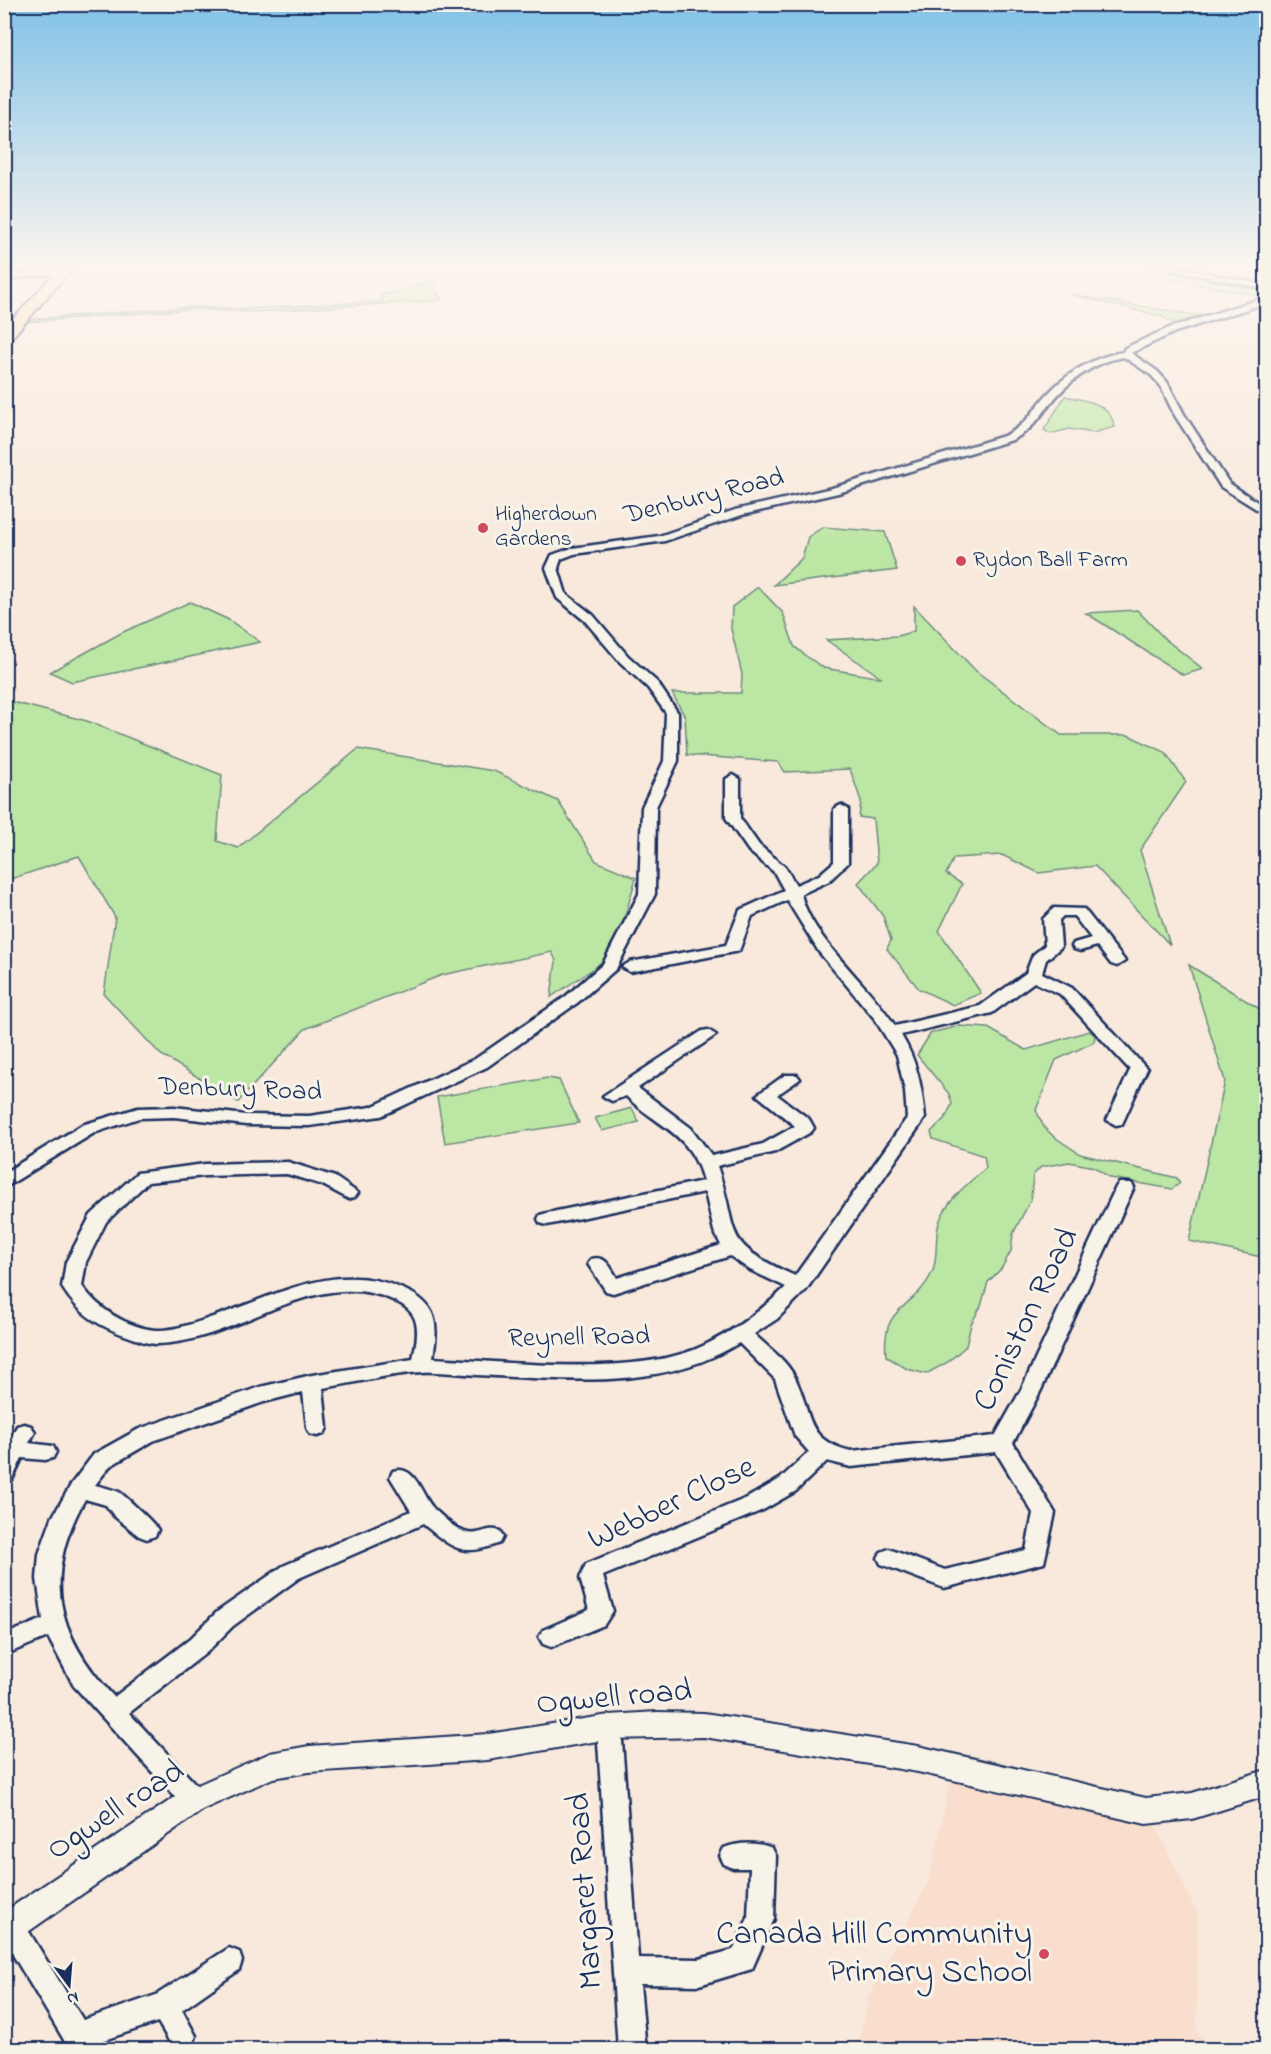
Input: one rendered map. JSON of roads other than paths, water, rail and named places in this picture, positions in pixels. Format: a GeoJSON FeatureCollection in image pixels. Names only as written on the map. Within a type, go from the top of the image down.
{"type":"FeatureCollection","features":[{"type":"Feature","properties":{"kind":"street","name":"Denbury Road"},"geometry":{"type":"LineString","coordinates":[[4,1182],[88,1129],[138,1113],[174,1112],[246,1120],[309,1121],[375,1112],[481,1062],[571,1000],[610,966],[646,894],[649,807],[671,761],[672,713],[653,685],[624,658],[589,618],[561,596],[552,568],[556,557],[572,551],[662,539],[739,512],[834,490],[1008,438],[1029,428],[1048,400],[1079,373],[1100,361]]}},
{"type":"Feature","properties":{"kind":"street"},"geometry":{"type":"LineString","coordinates":[[1136,361],[1154,373],[1164,384],[1179,414],[1206,452],[1225,485],[1266,512]]}},
{"type":"Feature","properties":{"kind":"street"},"geometry":{"type":"LineString","coordinates":[[733,779],[733,818],[754,848],[780,870],[793,893],[796,906],[825,949],[881,1016],[891,1032],[986,1010],[1033,975],[1039,958],[1053,947],[1054,933],[1051,919],[1059,912],[1079,912],[1117,961]]}},
{"type":"Feature","properties":{"kind":"street"},"geometry":{"type":"LineString","coordinates":[[630,967],[733,948],[746,913],[824,878],[842,863],[841,809]]}},
{"type":"Feature","properties":{"kind":"street"},"geometry":{"type":"LineString","coordinates":[[1080,946],[1102,940]]}},
{"type":"Feature","properties":{"kind":"street"},"geometry":{"type":"LineString","coordinates":[[1033,975],[1066,991],[1138,1069],[1116,1120]]}},
{"type":"Feature","properties":{"kind":"street","name":"Reynell Road"},"geometry":{"type":"LineString","coordinates":[[194,1800],[82,1679],[62,1646],[56,1624],[48,1579],[50,1554],[60,1524],[80,1489],[102,1460],[146,1435],[260,1395],[312,1382],[422,1365],[572,1372],[628,1371],[679,1362],[711,1351],[742,1334],[770,1314],[798,1285],[916,1118],[914,1091],[905,1056],[891,1032]]}},
{"type":"Feature","properties":{"kind":"street"},"geometry":{"type":"LineString","coordinates":[[612,1096],[708,1035]]}},
{"type":"Feature","properties":{"kind":"street"},"geometry":{"type":"LineString","coordinates":[[706,1162],[770,1148],[805,1128],[803,1123],[766,1095],[791,1079]]}},
{"type":"Feature","properties":{"kind":"street"},"geometry":{"type":"LineString","coordinates":[[628,1087],[636,1096],[677,1124],[706,1162],[721,1223],[733,1248],[767,1270],[798,1285]]}},
{"type":"Feature","properties":{"kind":"street"},"geometry":{"type":"LineString","coordinates":[[349,1193],[329,1181],[288,1168],[205,1170],[144,1177],[98,1219],[76,1262],[72,1287],[84,1305],[105,1322],[157,1338],[196,1331],[320,1286],[358,1283],[394,1289],[420,1308],[427,1327],[422,1365]]}},
{"type":"Feature","properties":{"kind":"street"},"geometry":{"type":"LineString","coordinates":[[547,1220],[652,1196],[713,1185]]}},
{"type":"Feature","properties":{"kind":"street","name":"Coniston Road"},"geometry":{"type":"LineString","coordinates":[[822,1452],[851,1459],[1002,1443],[1031,1390],[1125,1187]]}},
{"type":"Feature","properties":{"kind":"street"},"geometry":{"type":"LineString","coordinates":[[598,1264],[613,1287],[733,1248]]}},
{"type":"Feature","properties":{"kind":"street"},"geometry":{"type":"LineString","coordinates":[[742,1334],[784,1376],[806,1436],[822,1452]]}},
{"type":"Feature","properties":{"kind":"street"},"geometry":{"type":"LineString","coordinates":[[312,1382],[317,1428]]}},
{"type":"Feature","properties":{"kind":"street"},"geometry":{"type":"LineString","coordinates":[[4,1474],[20,1441],[45,1452]]}},
{"type":"Feature","properties":{"kind":"street"},"geometry":{"type":"LineString","coordinates":[[889,1558],[944,1579],[1036,1557],[1044,1513],[1002,1443]]}},
{"type":"Feature","properties":{"kind":"street","name":"Webber Close"},"geometry":{"type":"LineString","coordinates":[[551,1637],[596,1618],[601,1611],[591,1578],[594,1570],[755,1504],[788,1485],[822,1452]]}},
{"type":"Feature","properties":{"kind":"street"},"geometry":{"type":"LineString","coordinates":[[401,1477],[425,1514],[452,1538],[465,1545],[492,1538]]}},
{"type":"Feature","properties":{"kind":"street"},"geometry":{"type":"LineString","coordinates":[[80,1489],[114,1499],[122,1510],[147,1530]]}},
{"type":"Feature","properties":{"kind":"street"},"geometry":{"type":"LineString","coordinates":[[114,1711],[198,1646],[225,1619],[291,1572],[425,1514]]}},
{"type":"Feature","properties":{"kind":"street"},"geometry":{"type":"LineString","coordinates":[[4,1645],[56,1624]]}},
{"type":"Feature","properties":{"kind":"street","name":"Ogwell road"},"geometry":{"type":"LineString","coordinates":[[8,1928],[194,1800],[270,1766],[309,1759],[488,1747],[609,1727],[657,1724],[721,1727],[918,1759],[1146,1811],[1173,1811],[1221,1800],[1266,1783]]}},
{"type":"Feature","properties":{"kind":"street","name":"Margaret Road"},"geometry":{"type":"LineString","coordinates":[[609,1727],[632,2049]]}},
{"type":"Feature","properties":{"kind":"street"},"geometry":{"type":"LineString","coordinates":[[627,1971],[699,1972],[742,1960],[761,1919],[763,1856],[733,1856]]}},
{"type":"Feature","properties":{"kind":"street"},"geometry":{"type":"LineString","coordinates":[[8,1928],[78,2043],[164,2006],[229,1961]]}},
{"type":"Feature","properties":{"kind":"street"},"geometry":{"type":"LineString","coordinates":[[164,2006],[182,2036]]}},
{"type":"Feature","properties":{"kind":"place","name":"Higherdown Gardens"},"geometry":{"type":"Point","coordinates":[483,528]}},
{"type":"Feature","properties":{"kind":"place","name":"Rydon Ball Farm"},"geometry":{"type":"Point","coordinates":[961,561]}},
{"type":"Feature","properties":{"kind":"place","name":"Canada Hill Community Primary School"},"geometry":{"type":"Point","coordinates":[1044,1954]}}]}
